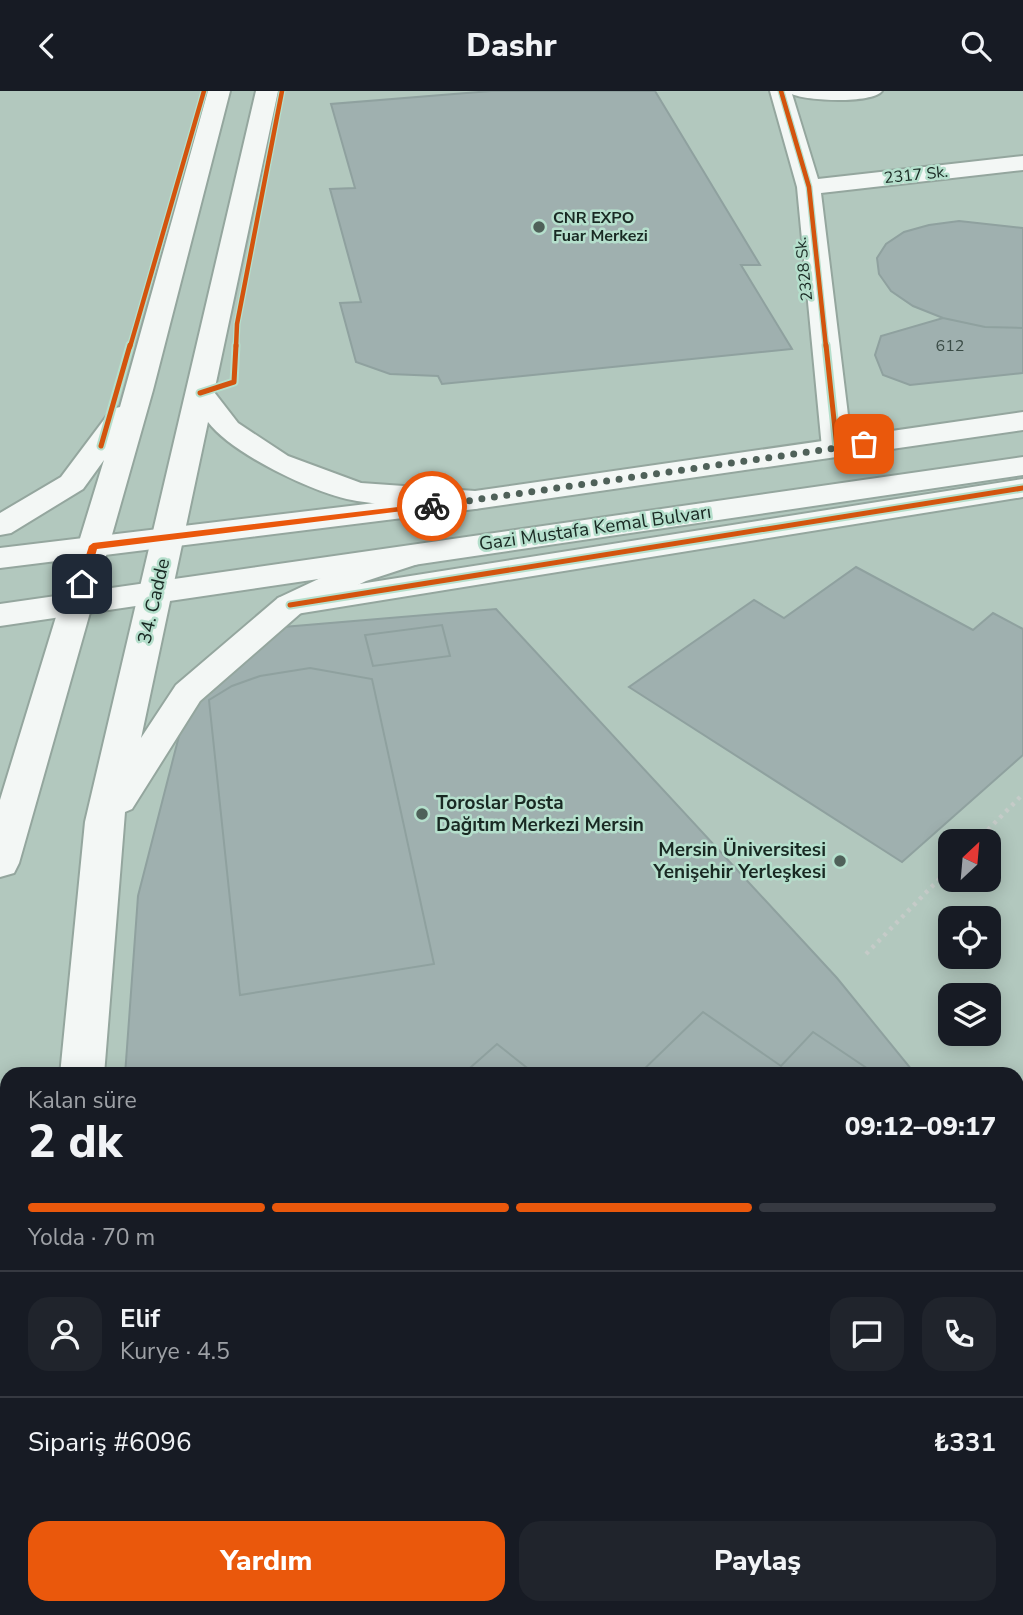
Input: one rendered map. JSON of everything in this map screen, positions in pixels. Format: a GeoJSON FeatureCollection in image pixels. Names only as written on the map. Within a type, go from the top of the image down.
{"type":"FeatureCollection","features":[{"type":"Feature","properties":{"kind":"main road"},"geometry":{"type":"LineString","coordinates":[[0,863],[139,390],[219,91]]}},
{"type":"Feature","properties":{"kind":"main road","name":"34. Cadde"},"geometry":{"type":"LineString","coordinates":[[83,1067],[104,822],[267,91]]}},
{"type":"Feature","properties":{"kind":"main road","name":"2328 Sk."},"geometry":{"type":"LineString","coordinates":[[781,91],[809,187],[837,448]]}},
{"type":"Feature","properties":{"kind":"main road"},"geometry":{"type":"LineString","coordinates":[[801,91],[816,94],[871,91]]}},
{"type":"Feature","properties":{"kind":"main road","name":"2317 Sk."},"geometry":{"type":"LineString","coordinates":[[809,187],[1023,163]]}},
{"type":"Feature","properties":{"kind":"main road"},"geometry":{"type":"LineString","coordinates":[[0,526],[72,483],[139,390]]}},
{"type":"Feature","properties":{"kind":"main road"},"geometry":{"type":"LineString","coordinates":[[200,393],[228,429],[291,467],[356,492],[475,500]]}},
{"type":"Feature","properties":{"kind":"main road"},"geometry":{"type":"LineString","coordinates":[[0,558],[475,500],[1023,421]]}},
{"type":"Feature","properties":{"kind":"main road","name":"Gazi Mustafa Kemal Bulvarı"},"geometry":{"type":"LineString","coordinates":[[0,615],[1023,466]]}},
{"type":"Feature","properties":{"kind":"main road"},"geometry":{"type":"LineString","coordinates":[[290,605],[1023,488]]}},
{"type":"Feature","properties":{"kind":"main road"},"geometry":{"type":"LineString","coordinates":[[104,822],[188,693],[290,605],[355,574],[421,552]]}},
{"type":"Feature","properties":{"kind":"main road"},"geometry":{"type":"LineString","coordinates":[[0,767],[0,800]]}},
{"type":"Feature","properties":{"kind":"path"},"geometry":{"type":"LineString","coordinates":[[989,829],[1023,794]]}},
{"type":"Feature","properties":{"kind":"path"},"geometry":{"type":"LineString","coordinates":[[866,954],[938,879]]}},
{"type":"Feature","properties":{"kind":"building","name":"CNR EXPO Fuar Merkezi"},"geometry":{"type":"Polygon","coordinates":[[[491,91],[655,91],[760,265],[741,265],[792,349],[442,384],[438,376],[390,374],[356,362],[340,303],[361,302],[330,189],[355,188],[331,104],[491,91]]]}},
{"type":"Feature","properties":{"kind":"building"},"geometry":{"type":"Polygon","coordinates":[[[959,221],[1023,228],[1023,328],[985,327],[943,318],[913,306],[891,291],[879,274],[877,258],[886,244],[904,232],[959,221]]]}},
{"type":"Feature","properties":{"kind":"building"},"geometry":{"type":"Polygon","coordinates":[[[943,318],[985,327],[1023,328],[1023,373],[910,385],[883,375],[875,355],[881,336],[943,318]]]}},
{"type":"Feature","properties":{"kind":"building"},"geometry":{"type":"Polygon","coordinates":[[[856,567],[973,630],[993,613],[1023,629],[1023,755],[902,862],[629,687],[754,600],[784,618],[856,567]]]}},
{"type":"Feature","properties":{"kind":"building","name":"Toroslar Posta Dağıtım Merkezi Mersin"},"geometry":{"type":"Polygon","coordinates":[[[496,609],[837,978],[909,1067],[126,1067],[138,896],[180,732],[207,690],[283,627],[496,609]]]}},
{"type":"Feature","properties":{"kind":"building"},"geometry":{"type":"Polygon","coordinates":[[[442,625],[450,656],[373,666],[365,635],[442,625]]]}},
{"type":"Feature","properties":{"kind":"building","name":"Toroslar Posta Dağıtım Merkezi Mersin"},"geometry":{"type":"Polygon","coordinates":[[[310,668],[372,679],[434,964],[240,995],[209,700],[232,686],[260,676],[310,668]]]}},
{"type":"Feature","properties":{"kind":"building"},"geometry":{"type":"Polygon","coordinates":[[[703,1012],[781,1066],[813,1032],[865,1067],[646,1067],[703,1012]]]}},
{"type":"Feature","properties":{"kind":"building"},"geometry":{"type":"Polygon","coordinates":[[[497,1044],[526,1067],[471,1067],[497,1044]]]}},
{"type":"Feature","properties":{"kind":"cycle path"},"geometry":{"type":"LineString","coordinates":[[101,446],[204,91]]}},
{"type":"Feature","properties":{"kind":"cycle path"},"geometry":{"type":"LineString","coordinates":[[200,393],[234,382],[237,324],[282,91]]}},
{"type":"Feature","properties":{"kind":"cycle path"},"geometry":{"type":"LineString","coordinates":[[781,91],[809,187],[837,448]]}},
{"type":"Feature","properties":{"kind":"cycle path"},"geometry":{"type":"LineString","coordinates":[[290,605],[1023,488]]}},
{"type":"Feature","properties":{"kind":"way so far"},"geometry":{"type":"LineString","coordinates":[[432,506],[864,444]]}},
{"type":"Feature","properties":{"kind":"place","name":"CNR EXPO Fuar Merkezi"},"geometry":{"type":"Point","coordinates":[539,227]}},
{"type":"Feature","properties":{"kind":"place","name":"Toroslar Posta Dağıtım Merkezi Mersin"},"geometry":{"type":"Point","coordinates":[422,814]}},
{"type":"Feature","properties":{"kind":"place","name":"Mersin Üniversitesi Yenişehir Yerleşkesi"},"geometry":{"type":"Point","coordinates":[840,861]}},
{"type":"Feature","properties":{"kind":"route"},"geometry":{"type":"LineString","coordinates":[[82,584],[93,546],[432,506]]}}]}
